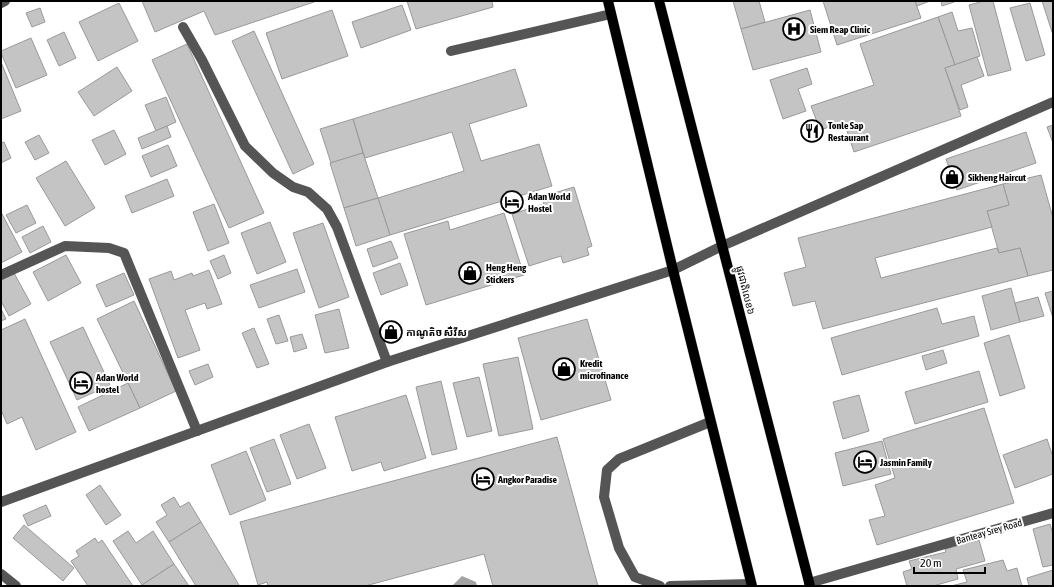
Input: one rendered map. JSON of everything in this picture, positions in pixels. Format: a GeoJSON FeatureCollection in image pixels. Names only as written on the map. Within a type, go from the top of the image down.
{"type":"FeatureCollection","features":[{"type":"Feature","properties":{"kind":"main road"},"geometry":{"type":"LineString","coordinates":[[608,1],[710,422],[752,585]]}},
{"type":"Feature","properties":{"kind":"main road","name":"ផ្លូវជាតិលេខ៦"},"geometry":{"type":"LineString","coordinates":[[659,1],[810,584]]}},
{"type":"Feature","properties":{"kind":"street"},"geometry":{"type":"LineString","coordinates":[[1,3],[5,1]]}},
{"type":"Feature","properties":{"kind":"street"},"geometry":{"type":"LineString","coordinates":[[451,51],[611,14]]}},
{"type":"Feature","properties":{"kind":"street"},"geometry":{"type":"LineString","coordinates":[[183,28],[202,60],[246,146],[273,173],[294,187],[308,192],[327,209],[337,227],[387,362]]}},
{"type":"Feature","properties":{"kind":"street"},"geometry":{"type":"LineString","coordinates":[[1,502],[387,362],[673,270],[722,246],[1053,102]]}},
{"type":"Feature","properties":{"kind":"street"},"geometry":{"type":"LineString","coordinates":[[1,275],[65,246],[109,248],[124,253],[197,431]]}},
{"type":"Feature","properties":{"kind":"street"},"geometry":{"type":"LineString","coordinates":[[660,586],[634,577],[619,548],[604,496],[608,470],[620,458],[710,422]]}},
{"type":"Feature","properties":{"kind":"street","name":"Banteay Srey Road"},"geometry":{"type":"LineString","coordinates":[[810,584],[1053,513]]}},
{"type":"Feature","properties":{"kind":"street"},"geometry":{"type":"LineString","coordinates":[[1,574],[16,586]]}},
{"type":"Feature","properties":{"kind":"street"},"geometry":{"type":"LineString","coordinates":[[670,586],[752,585]]}},
{"type":"Feature","properties":{"kind":"shaded area"},"geometry":{"type":"Polygon","coordinates":[[[462,576],[476,582],[477,586],[452,586],[462,576]]]}},
{"type":"Feature","properties":{"kind":"building"},"geometry":{"type":"Polygon","coordinates":[[[142,1],[317,1],[215,35],[204,11],[155,32],[142,1]]]}},
{"type":"Feature","properties":{"kind":"building"},"geometry":{"type":"Polygon","coordinates":[[[407,1],[492,1],[493,7],[416,29],[407,1]]]}},
{"type":"Feature","properties":{"kind":"building"},"geometry":{"type":"Polygon","coordinates":[[[733,1],[759,1],[765,22],[741,29],[733,1]]]}},
{"type":"Feature","properties":{"kind":"building"},"geometry":{"type":"Polygon","coordinates":[[[823,1],[915,1],[921,18],[837,45],[823,1]]]}},
{"type":"Feature","properties":{"kind":"building"},"geometry":{"type":"Polygon","coordinates":[[[915,1],[930,1],[917,6],[915,1]]]}},
{"type":"Feature","properties":{"kind":"building"},"geometry":{"type":"Polygon","coordinates":[[[941,1],[957,1],[942,6],[941,1]]]}},
{"type":"Feature","properties":{"kind":"building"},"geometry":{"type":"Polygon","coordinates":[[[984,1],[993,1],[1011,70],[988,76],[969,5],[984,1]]]}},
{"type":"Feature","properties":{"kind":"building"},"geometry":{"type":"Polygon","coordinates":[[[1042,1],[1053,1],[1053,35],[1042,1]]]}},
{"type":"Feature","properties":{"kind":"building"},"geometry":{"type":"Polygon","coordinates":[[[119,3],[138,41],[98,61],[79,22],[119,3]]]}},
{"type":"Feature","properties":{"kind":"building"},"geometry":{"type":"Polygon","coordinates":[[[1030,3],[1045,55],[1026,61],[1010,8],[1030,3]]]}},
{"type":"Feature","properties":{"kind":"building"},"geometry":{"type":"Polygon","coordinates":[[[402,5],[411,30],[361,48],[352,22],[402,5]]]}},
{"type":"Feature","properties":{"kind":"building"},"geometry":{"type":"Polygon","coordinates":[[[40,8],[45,22],[32,27],[26,13],[40,8]]]}},
{"type":"Feature","properties":{"kind":"building"},"geometry":{"type":"Polygon","coordinates":[[[332,10],[348,56],[282,79],[266,33],[332,10]]]}},
{"type":"Feature","properties":{"kind":"building"},"geometry":{"type":"Polygon","coordinates":[[[810,10],[821,52],[753,70],[741,29],[810,10]]]}},
{"type":"Feature","properties":{"kind":"building"},"geometry":{"type":"Polygon","coordinates":[[[952,12],[958,31],[972,28],[980,56],[955,65],[938,17],[952,12]]]}},
{"type":"Feature","properties":{"kind":"building"},"geometry":{"type":"Polygon","coordinates":[[[938,17],[955,65],[945,68],[961,116],[854,152],[844,122],[820,130],[811,106],[874,85],[860,44],[938,17]]]}},
{"type":"Feature","properties":{"kind":"building"},"geometry":{"type":"Polygon","coordinates":[[[254,31],[314,164],[293,174],[232,41],[254,31]]]}},
{"type":"Feature","properties":{"kind":"building"},"geometry":{"type":"Polygon","coordinates":[[[64,32],[76,58],[59,66],[47,40],[64,32]]]}},
{"type":"Feature","properties":{"kind":"building"},"geometry":{"type":"Polygon","coordinates":[[[31,38],[47,75],[16,88],[1,51],[31,38]]]}},
{"type":"Feature","properties":{"kind":"building"},"geometry":{"type":"Polygon","coordinates":[[[187,44],[264,213],[229,228],[152,60],[187,44]]]}},
{"type":"Feature","properties":{"kind":"building"},"geometry":{"type":"Polygon","coordinates":[[[977,57],[984,76],[961,85],[968,107],[960,110],[945,68],[977,57]]]}},
{"type":"Feature","properties":{"kind":"building"},"geometry":{"type":"Polygon","coordinates":[[[1,62],[21,111],[1,119],[1,62]]]}},
{"type":"Feature","properties":{"kind":"building"},"geometry":{"type":"Polygon","coordinates":[[[117,67],[132,91],[94,116],[78,92],[117,67]]]}},
{"type":"Feature","properties":{"kind":"building"},"geometry":{"type":"Polygon","coordinates":[[[807,68],[812,84],[798,89],[806,111],[783,119],[770,80],[807,68]]]}},
{"type":"Feature","properties":{"kind":"building"},"geometry":{"type":"Polygon","coordinates":[[[515,69],[527,106],[469,124],[481,161],[539,144],[552,186],[390,235],[378,198],[464,171],[452,132],[365,158],[353,119],[515,69]]]}},
{"type":"Feature","properties":{"kind":"building"},"geometry":{"type":"Polygon","coordinates":[[[166,97],[176,122],[156,131],[145,105],[166,97]]]}},
{"type":"Feature","properties":{"kind":"building"},"geometry":{"type":"Polygon","coordinates":[[[353,119],[363,153],[331,163],[320,129],[353,119]]]}},
{"type":"Feature","properties":{"kind":"building"},"geometry":{"type":"Polygon","coordinates":[[[1053,125],[1053,143],[1047,127],[1053,125]]]}},
{"type":"Feature","properties":{"kind":"building"},"geometry":{"type":"Polygon","coordinates":[[[167,126],[171,137],[142,149],[138,138],[167,126]]]}},
{"type":"Feature","properties":{"kind":"building"},"geometry":{"type":"Polygon","coordinates":[[[114,130],[126,154],[105,165],[92,140],[114,130]]]}},
{"type":"Feature","properties":{"kind":"building"},"geometry":{"type":"Polygon","coordinates":[[[1026,132],[1036,163],[957,190],[946,159],[1026,132]]]}},
{"type":"Feature","properties":{"kind":"building"},"geometry":{"type":"Polygon","coordinates":[[[39,135],[49,153],[35,160],[25,142],[39,135]]]}},
{"type":"Feature","properties":{"kind":"building"},"geometry":{"type":"Polygon","coordinates":[[[4,142],[11,158],[1,163],[1,143],[4,142]]]}},
{"type":"Feature","properties":{"kind":"building"},"geometry":{"type":"Polygon","coordinates":[[[168,145],[177,166],[151,177],[142,156],[168,145]]]}},
{"type":"Feature","properties":{"kind":"building"},"geometry":{"type":"Polygon","coordinates":[[[363,153],[378,198],[344,208],[330,163],[363,153]]]}},
{"type":"Feature","properties":{"kind":"building"},"geometry":{"type":"Polygon","coordinates":[[[66,161],[95,208],[65,226],[36,178],[66,161]]]}},
{"type":"Feature","properties":{"kind":"building"},"geometry":{"type":"Polygon","coordinates":[[[1041,175],[1053,218],[1053,270],[1028,276],[1020,248],[999,253],[987,211],[1009,205],[1003,184],[1041,175]]]}},
{"type":"Feature","properties":{"kind":"building"},"geometry":{"type":"Polygon","coordinates":[[[167,179],[174,196],[132,213],[125,196],[167,179]]]}},
{"type":"Feature","properties":{"kind":"building"},"geometry":{"type":"Polygon","coordinates":[[[1003,184],[1009,205],[987,211],[992,227],[875,258],[881,278],[997,248],[999,253],[1020,248],[1028,276],[823,329],[815,301],[793,306],[784,273],[806,267],[798,238],[1003,184]]]}},
{"type":"Feature","properties":{"kind":"building"},"geometry":{"type":"Polygon","coordinates":[[[574,187],[592,246],[587,248],[589,255],[563,263],[561,256],[529,266],[512,214],[544,204],[541,197],[574,187]]]}},
{"type":"Feature","properties":{"kind":"building"},"geometry":{"type":"Polygon","coordinates":[[[378,198],[390,235],[356,246],[344,208],[378,198]]]}},
{"type":"Feature","properties":{"kind":"building"},"geometry":{"type":"Polygon","coordinates":[[[214,204],[229,243],[208,251],[193,212],[214,204]]]}},
{"type":"Feature","properties":{"kind":"building"},"geometry":{"type":"Polygon","coordinates":[[[27,205],[36,223],[16,233],[6,215],[27,205]]]}},
{"type":"Feature","properties":{"kind":"building"},"geometry":{"type":"Polygon","coordinates":[[[1,212],[22,252],[1,263],[1,212]]]}},
{"type":"Feature","properties":{"kind":"building"},"geometry":{"type":"Polygon","coordinates":[[[504,213],[524,275],[426,305],[404,234],[448,221],[450,230],[504,213]]]}},
{"type":"Feature","properties":{"kind":"building"},"geometry":{"type":"Polygon","coordinates":[[[270,222],[286,262],[257,274],[241,233],[270,222]]]}},
{"type":"Feature","properties":{"kind":"building"},"geometry":{"type":"Polygon","coordinates":[[[323,223],[349,297],[319,308],[293,233],[323,223]]]}},
{"type":"Feature","properties":{"kind":"building"},"geometry":{"type":"Polygon","coordinates":[[[43,226],[51,242],[30,253],[22,237],[43,226]]]}},
{"type":"Feature","properties":{"kind":"building"},"geometry":{"type":"Polygon","coordinates":[[[391,241],[398,258],[373,267],[367,249],[391,241]]]}},
{"type":"Feature","properties":{"kind":"building"},"geometry":{"type":"Polygon","coordinates":[[[66,255],[81,283],[48,301],[33,272],[66,255]]]}},
{"type":"Feature","properties":{"kind":"building"},"geometry":{"type":"Polygon","coordinates":[[[224,255],[231,273],[218,279],[210,261],[224,255]]]}},
{"type":"Feature","properties":{"kind":"building"},"geometry":{"type":"Polygon","coordinates":[[[400,263],[408,285],[381,295],[373,273],[400,263]]]}},
{"type":"Feature","properties":{"kind":"building"},"geometry":{"type":"Polygon","coordinates":[[[297,269],[305,292],[259,308],[250,285],[297,269]]]}},
{"type":"Feature","properties":{"kind":"building"},"geometry":{"type":"Polygon","coordinates":[[[209,270],[222,304],[207,309],[205,303],[185,310],[200,350],[178,358],[149,279],[171,271],[174,280],[192,273],[193,276],[209,270]]]}},
{"type":"Feature","properties":{"kind":"building"},"geometry":{"type":"Polygon","coordinates":[[[14,273],[31,304],[9,316],[1,301],[1,280],[14,273]]]}},
{"type":"Feature","properties":{"kind":"building"},"geometry":{"type":"Polygon","coordinates":[[[124,273],[134,295],[106,307],[96,285],[124,273]]]}},
{"type":"Feature","properties":{"kind":"building"},"geometry":{"type":"Polygon","coordinates":[[[1011,288],[1020,322],[991,330],[982,296],[1011,288]]]}},
{"type":"Feature","properties":{"kind":"building"},"geometry":{"type":"Polygon","coordinates":[[[1053,291],[1053,318],[1045,293],[1053,291]]]}},
{"type":"Feature","properties":{"kind":"building"},"geometry":{"type":"Polygon","coordinates":[[[1038,297],[1044,316],[1020,322],[1015,303],[1038,297]]]}},
{"type":"Feature","properties":{"kind":"building"},"geometry":{"type":"Polygon","coordinates":[[[134,301],[176,391],[140,408],[97,319],[134,301]]]}},
{"type":"Feature","properties":{"kind":"building"},"geometry":{"type":"Polygon","coordinates":[[[937,308],[942,324],[974,316],[979,336],[842,375],[831,338],[937,308]]]}},
{"type":"Feature","properties":{"kind":"building"},"geometry":{"type":"Polygon","coordinates":[[[1,309],[6,319],[1,321],[1,309]]]}},
{"type":"Feature","properties":{"kind":"building"},"geometry":{"type":"Polygon","coordinates":[[[339,309],[349,348],[325,353],[315,315],[339,309]]]}},
{"type":"Feature","properties":{"kind":"building"},"geometry":{"type":"Polygon","coordinates":[[[279,315],[288,341],[276,344],[267,319],[279,315]]]}},
{"type":"Feature","properties":{"kind":"building"},"geometry":{"type":"Polygon","coordinates":[[[25,319],[76,432],[36,450],[22,417],[7,424],[1,410],[1,330],[25,319]]]}},
{"type":"Feature","properties":{"kind":"building","name":"Kredit microfinance"},"geometry":{"type":"Polygon","coordinates":[[[587,319],[611,400],[541,420],[518,338],[587,319]]]}},
{"type":"Feature","properties":{"kind":"building"},"geometry":{"type":"Polygon","coordinates":[[[83,327],[110,385],[77,400],[50,342],[83,327]]]}},
{"type":"Feature","properties":{"kind":"building"},"geometry":{"type":"Polygon","coordinates":[[[254,328],[269,364],[257,368],[242,333],[254,328]]]}},
{"type":"Feature","properties":{"kind":"building"},"geometry":{"type":"Polygon","coordinates":[[[302,334],[307,348],[294,352],[290,337],[302,334]]]}},
{"type":"Feature","properties":{"kind":"building"},"geometry":{"type":"Polygon","coordinates":[[[1009,335],[1025,388],[1000,396],[984,343],[1009,335]]]}},
{"type":"Feature","properties":{"kind":"building"},"geometry":{"type":"Polygon","coordinates":[[[943,350],[947,363],[926,370],[922,356],[943,350]]]}},
{"type":"Feature","properties":{"kind":"building"},"geometry":{"type":"Polygon","coordinates":[[[518,357],[533,429],[499,436],[483,364],[518,357]]]}},
{"type":"Feature","properties":{"kind":"building"},"geometry":{"type":"Polygon","coordinates":[[[208,364],[213,377],[195,385],[189,371],[208,364]]]}},
{"type":"Feature","properties":{"kind":"building"},"geometry":{"type":"Polygon","coordinates":[[[979,371],[988,402],[915,424],[905,392],[979,371]]]}},
{"type":"Feature","properties":{"kind":"building"},"geometry":{"type":"Polygon","coordinates":[[[479,377],[492,431],[467,437],[453,383],[479,377]]]}},
{"type":"Feature","properties":{"kind":"building"},"geometry":{"type":"Polygon","coordinates":[[[441,381],[457,449],[432,455],[416,387],[441,381]]]}},
{"type":"Feature","properties":{"kind":"building"},"geometry":{"type":"Polygon","coordinates":[[[128,383],[140,408],[89,431],[78,407],[128,383]]]}},
{"type":"Feature","properties":{"kind":"building"},"geometry":{"type":"Polygon","coordinates":[[[406,395],[426,458],[384,471],[381,462],[352,471],[335,417],[406,395]]]}},
{"type":"Feature","properties":{"kind":"building"},"geometry":{"type":"Polygon","coordinates":[[[859,395],[869,431],[843,439],[833,402],[859,395]]]}},
{"type":"Feature","properties":{"kind":"building"},"geometry":{"type":"Polygon","coordinates":[[[984,408],[1014,503],[877,545],[869,520],[885,516],[875,485],[895,478],[883,439],[984,408]]]}},
{"type":"Feature","properties":{"kind":"building"},"geometry":{"type":"Polygon","coordinates":[[[309,424],[326,468],[297,479],[280,435],[309,424]]]}},
{"type":"Feature","properties":{"kind":"building","name":"Angkor Paradise"},"geometry":{"type":"Polygon","coordinates":[[[557,437],[598,586],[493,586],[484,554],[365,586],[268,586],[267,582],[258,585],[240,522],[557,437]]]}},
{"type":"Feature","properties":{"kind":"building"},"geometry":{"type":"Polygon","coordinates":[[[274,439],[291,484],[267,492],[250,448],[274,439]]]}},
{"type":"Feature","properties":{"kind":"building"},"geometry":{"type":"Polygon","coordinates":[[[1047,439],[1053,457],[1053,474],[1015,488],[1003,455],[1047,439]]]}},
{"type":"Feature","properties":{"kind":"building"},"geometry":{"type":"Polygon","coordinates":[[[882,441],[891,474],[843,486],[835,453],[882,441]]]}},
{"type":"Feature","properties":{"kind":"building"},"geometry":{"type":"Polygon","coordinates":[[[246,451],[266,500],[230,515],[211,465],[246,451]]]}},
{"type":"Feature","properties":{"kind":"building"},"geometry":{"type":"Polygon","coordinates":[[[100,485],[121,515],[106,525],[86,495],[100,485]]]}},
{"type":"Feature","properties":{"kind":"building"},"geometry":{"type":"Polygon","coordinates":[[[174,497],[180,507],[189,502],[201,522],[169,542],[156,522],[167,515],[161,505],[174,497]]]}},
{"type":"Feature","properties":{"kind":"building"},"geometry":{"type":"Polygon","coordinates":[[[46,505],[51,516],[28,526],[23,515],[46,505]]]}},
{"type":"Feature","properties":{"kind":"building"},"geometry":{"type":"Polygon","coordinates":[[[201,522],[239,585],[196,586],[169,542],[201,522]]]}},
{"type":"Feature","properties":{"kind":"building"},"geometry":{"type":"Polygon","coordinates":[[[1050,524],[1053,534],[1053,565],[1043,567],[1033,529],[1050,524]]]}},
{"type":"Feature","properties":{"kind":"building"},"geometry":{"type":"Polygon","coordinates":[[[24,525],[74,568],[63,581],[13,538],[24,525]]]}},
{"type":"Feature","properties":{"kind":"building"},"geometry":{"type":"Polygon","coordinates":[[[128,531],[136,543],[153,531],[174,564],[142,585],[113,541],[128,531]]]}},
{"type":"Feature","properties":{"kind":"building"},"geometry":{"type":"Polygon","coordinates":[[[95,538],[98,543],[102,540],[133,586],[88,586],[71,561],[79,556],[76,551],[95,538]]]}},
{"type":"Feature","properties":{"kind":"building"},"geometry":{"type":"Polygon","coordinates":[[[979,540],[985,561],[956,569],[958,579],[933,586],[907,586],[903,572],[912,569],[909,561],[946,552],[945,549],[979,540]]]}},
{"type":"Feature","properties":{"kind":"building"},"geometry":{"type":"Polygon","coordinates":[[[1003,560],[1007,571],[1017,568],[1022,586],[951,586],[967,582],[963,570],[1003,560]]]}},
{"type":"Feature","properties":{"kind":"building"},"geometry":{"type":"Polygon","coordinates":[[[174,564],[189,586],[142,585],[174,564]]]}},
{"type":"Feature","properties":{"kind":"building"},"geometry":{"type":"Polygon","coordinates":[[[1053,570],[1053,586],[1029,586],[1027,578],[1053,570]]]}},
{"type":"Feature","properties":{"kind":"place","name":"Siem Reap Clinic"},"geometry":{"type":"Point","coordinates":[794,29]}},
{"type":"Feature","properties":{"kind":"place","name":"Tonle Sap Restaurant"},"geometry":{"type":"Point","coordinates":[812,131]}},
{"type":"Feature","properties":{"kind":"place","name":"Sikheng Haircut"},"geometry":{"type":"Point","coordinates":[952,177]}},
{"type":"Feature","properties":{"kind":"place","name":"Adan World Hostel"},"geometry":{"type":"Point","coordinates":[512,202]}},
{"type":"Feature","properties":{"kind":"place","name":"Heng Heng Stickers"},"geometry":{"type":"Point","coordinates":[470,273]}},
{"type":"Feature","properties":{"kind":"place","name":"កាណូតិច សឺវីស"},"geometry":{"type":"Point","coordinates":[391,332]}},
{"type":"Feature","properties":{"kind":"place","name":"Kredit microfinance"},"geometry":{"type":"Point","coordinates":[564,369]}},
{"type":"Feature","properties":{"kind":"place","name":"Adan World hostel"},"geometry":{"type":"Point","coordinates":[81,383]}},
{"type":"Feature","properties":{"kind":"place","name":"Jasmin Family"},"geometry":{"type":"Point","coordinates":[865,462]}},
{"type":"Feature","properties":{"kind":"place","name":"Angkor Paradise"},"geometry":{"type":"Point","coordinates":[483,479]}}]}
